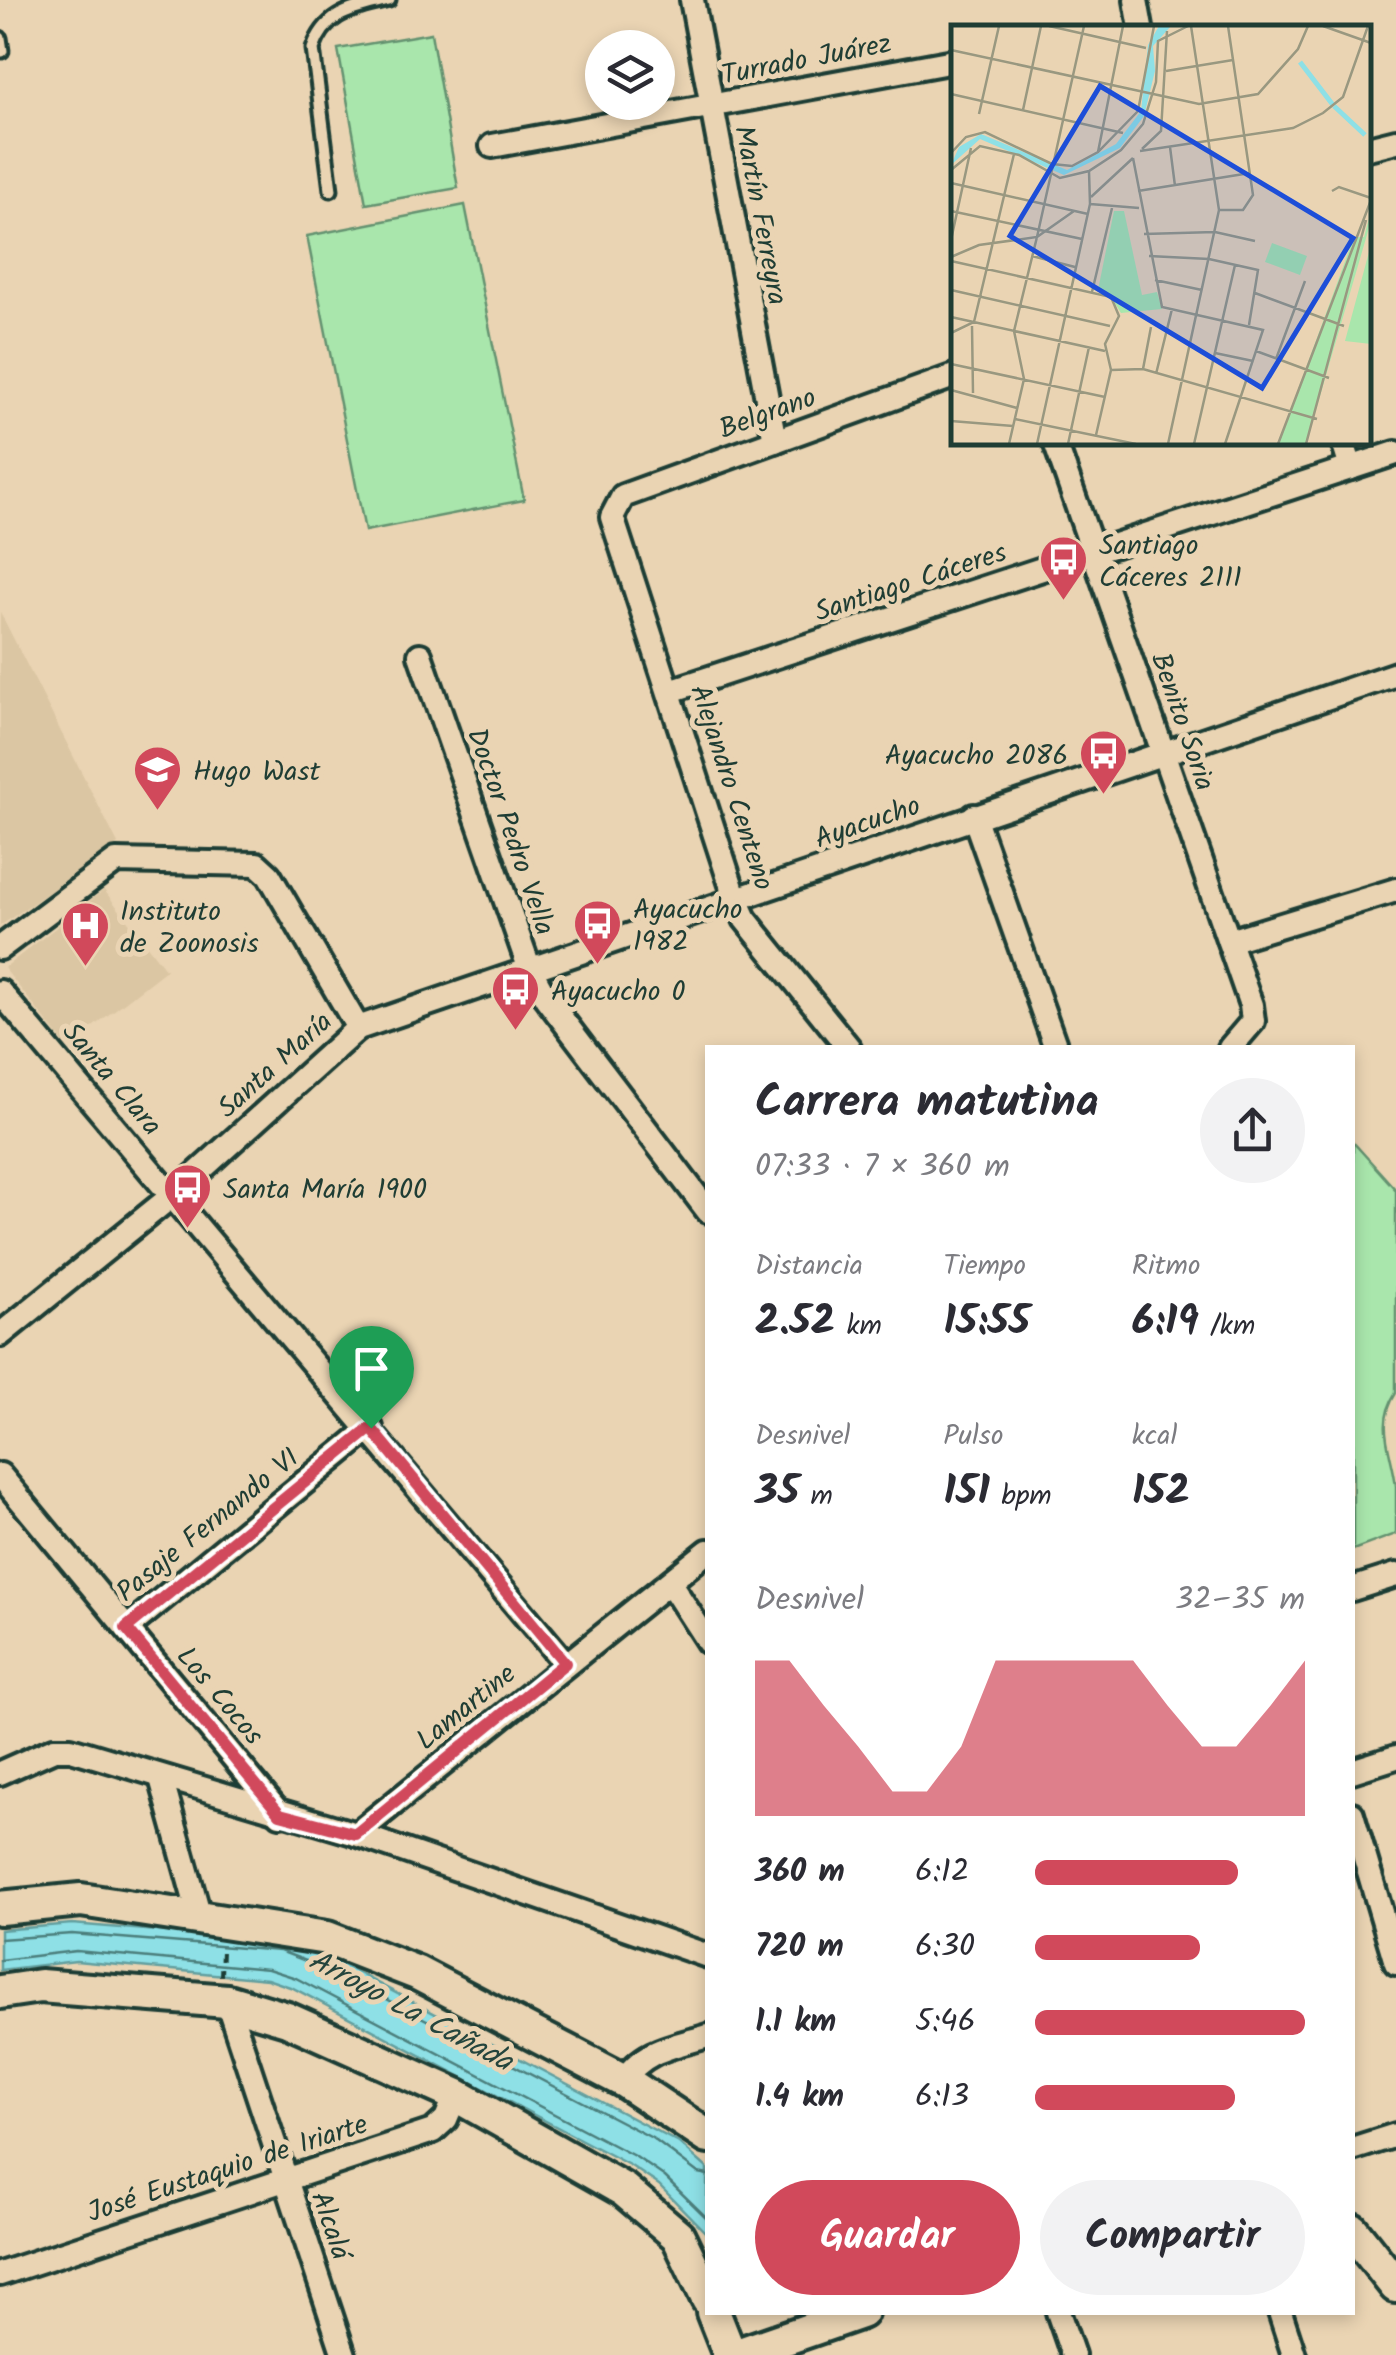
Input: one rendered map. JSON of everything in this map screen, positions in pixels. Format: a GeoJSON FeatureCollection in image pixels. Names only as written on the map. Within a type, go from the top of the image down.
{"type":"FeatureCollection","features":[{"type":"Feature","properties":{"kind":"main road"},"geometry":{"type":"LineString","coordinates":[[0,1908],[81,1900],[327,1938],[387,1959],[624,2081],[705,2135]]}},
{"type":"Feature","properties":{"kind":"main road"},"geometry":{"type":"LineString","coordinates":[[0,1992],[40,1986],[223,2000],[288,2018],[456,2095],[624,2190],[662,2218],[691,2257],[705,2292]]}},
{"type":"Feature","properties":{"kind":"main road"},"geometry":{"type":"LineString","coordinates":[[1355,2234],[1396,2286]]}},
{"type":"Feature","properties":{"kind":"main road"},"geometry":{"type":"LineString","coordinates":[[715,2315],[737,2354],[812,2333],[854,2315]]}},
{"type":"Feature","properties":{"kind":"street","name":"Martín Ferreyra"},"geometry":{"type":"LineString","coordinates":[[692,0],[775,442]]}},
{"type":"Feature","properties":{"kind":"street"},"geometry":{"type":"LineString","coordinates":[[1136,0],[1139,25]]}},
{"type":"Feature","properties":{"kind":"street","name":"Turrado Juárez"},"geometry":{"type":"LineString","coordinates":[[492,146],[951,63]]}},
{"type":"Feature","properties":{"kind":"street"},"geometry":{"type":"LineString","coordinates":[[1371,147],[1396,142]]}},
{"type":"Feature","properties":{"kind":"street","name":"Belgrano"},"geometry":{"type":"LineString","coordinates":[[612,517],[623,496],[951,377]]}},
{"type":"Feature","properties":{"kind":"street","name":"Benito Soria"},"geometry":{"type":"LineString","coordinates":[[1056,445],[1229,941],[1253,1021],[1233,1045]]}},
{"type":"Feature","properties":{"kind":"street"},"geometry":{"type":"LineString","coordinates":[[1344,445],[1351,468]]}},
{"type":"Feature","properties":{"kind":"street","name":"Santiago Cáceres"},"geometry":{"type":"LineString","coordinates":[[670,691],[1396,453]]}},
{"type":"Feature","properties":{"kind":"street","name":"Alejandro Centeno"},"geometry":{"type":"LineString","coordinates":[[612,517],[735,897],[746,919],[848,1045]]}},
{"type":"Feature","properties":{"kind":"street","name":"Doctor Pedro Vella"},"geometry":{"type":"LineString","coordinates":[[420,655],[529,968],[546,998],[705,1207]]}},
{"type":"Feature","properties":{"kind":"street","name":"Ayacucho"},"geometry":{"type":"LineString","coordinates":[[358,1028],[1396,674]]}},
{"type":"Feature","properties":{"kind":"street"},"geometry":{"type":"LineString","coordinates":[[974,816],[1055,1045]]}},
{"type":"Feature","properties":{"kind":"street"},"geometry":{"type":"LineString","coordinates":[[0,948],[116,861],[257,864],[269,876],[358,1028]]}},
{"type":"Feature","properties":{"kind":"street"},"geometry":{"type":"LineString","coordinates":[[1229,941],[1396,890]]}},
{"type":"Feature","properties":{"kind":"street","name":"Santa Clara"},"geometry":{"type":"LineString","coordinates":[[0,992],[565,1663]]}},
{"type":"Feature","properties":{"kind":"street","name":"Santa María"},"geometry":{"type":"LineString","coordinates":[[0,1336],[172,1195],[358,1028]]}},
{"type":"Feature","properties":{"kind":"street","name":"Pasaje Fernando VI"},"geometry":{"type":"LineString","coordinates":[[126,1628],[371,1428]]}},
{"type":"Feature","properties":{"kind":"street","name":"Los Cocos"},"geometry":{"type":"LineString","coordinates":[[0,1475],[280,1814]]}},
{"type":"Feature","properties":{"kind":"street","name":"Lamartine"},"geometry":{"type":"LineString","coordinates":[[356,1834],[705,1554]]}},
{"type":"Feature","properties":{"kind":"street"},"geometry":{"type":"LineString","coordinates":[[1355,1588],[1396,1575]]}},
{"type":"Feature","properties":{"kind":"street"},"geometry":{"type":"LineString","coordinates":[[670,1583],[705,1637]]}},
{"type":"Feature","properties":{"kind":"street"},"geometry":{"type":"LineString","coordinates":[[0,1774],[54,1749],[71,1749],[356,1834],[705,1955]]}},
{"type":"Feature","properties":{"kind":"street"},"geometry":{"type":"LineString","coordinates":[[1355,1771],[1396,1757]]}},
{"type":"Feature","properties":{"kind":"street"},"geometry":{"type":"LineString","coordinates":[[161,1778],[212,1919]]}},
{"type":"Feature","properties":{"kind":"street"},"geometry":{"type":"LineString","coordinates":[[1355,1824],[1396,1963]]}},
{"type":"Feature","properties":{"kind":"street","name":"Alcalá"},"geometry":{"type":"LineString","coordinates":[[223,2000],[344,2355]]}},
{"type":"Feature","properties":{"kind":"street"},"geometry":{"type":"LineString","coordinates":[[624,2081],[634,2063],[705,2037]]}},
{"type":"Feature","properties":{"kind":"street","name":"José Eustaquio de Iriarte"},"geometry":{"type":"LineString","coordinates":[[0,2274],[433,2131],[446,2119],[456,2095]]}},
{"type":"Feature","properties":{"kind":"street"},"geometry":{"type":"LineString","coordinates":[[1355,2148],[1396,2135]]}},
{"type":"Feature","properties":{"kind":"street"},"geometry":{"type":"LineString","coordinates":[[1059,2315],[1073,2355]]}},
{"type":"Feature","properties":{"kind":"street"},"geometry":{"type":"LineString","coordinates":[[1281,2315],[1294,2355]]}},
{"type":"Feature","properties":{"kind":"lane"},"geometry":{"type":"LineString","coordinates":[[331,190],[313,49],[320,30],[332,17],[389,0]]}},
{"type":"Feature","properties":{"kind":"path"},"geometry":{"type":"LineString","coordinates":[[212,1919],[223,2000]]}},
{"type":"Feature","properties":{"kind":"shaded area"},"geometry":{"type":"Polygon","coordinates":[[[0,612],[118,844],[0,926],[0,612]]]}},
{"type":"Feature","properties":{"kind":"shaded area","name":"Instituto de Zoonosis"},"geometry":{"type":"Polygon","coordinates":[[[104,890],[166,970],[67,1047],[4,968],[104,890]]]}},
{"type":"Feature","properties":{"kind":"green space"},"geometry":{"type":"Polygon","coordinates":[[[431,33],[458,188],[366,204],[338,49],[431,33]]]}},
{"type":"Feature","properties":{"kind":"green space"},"geometry":{"type":"Polygon","coordinates":[[[465,205],[524,500],[365,531],[307,236],[465,205]]]}},
{"type":"Feature","properties":{"kind":"green space"},"geometry":{"type":"Polygon","coordinates":[[[1355,1144],[1396,1190],[1396,1393],[1386,1427],[1396,1492],[1396,1534],[1355,1549],[1355,1144]]]}},
{"type":"Feature","properties":{"kind":"water","name":"Arroyo La Cañada"},"geometry":{"type":"Polygon","coordinates":[[[72,1924],[282,1941],[341,1964],[679,2143],[705,2166],[705,2232],[659,2185],[631,2166],[293,1988],[267,1979],[76,1961],[0,1970],[0,1930],[72,1924]]]}},
{"type":"Feature","properties":{"kind":"place","name":"Santiago Cáceres 2111"},"geometry":{"type":"Point","coordinates":[1064,602]}},
{"type":"Feature","properties":{"kind":"place","name":"Ayacucho 2086"},"geometry":{"type":"Point","coordinates":[1103,796]}},
{"type":"Feature","properties":{"kind":"place","name":"Hugo Wast"},"geometry":{"type":"Point","coordinates":[158,812]}},
{"type":"Feature","properties":{"kind":"place","name":"Ayacucho 1982"},"geometry":{"type":"Point","coordinates":[598,966]}},
{"type":"Feature","properties":{"kind":"place","name":"Instituto de Zoonosis"},"geometry":{"type":"Point","coordinates":[85,968]}},
{"type":"Feature","properties":{"kind":"place","name":"Ayacucho 0"},"geometry":{"type":"Point","coordinates":[516,1032]}},
{"type":"Feature","properties":{"kind":"place","name":"Santa María 1900"},"geometry":{"type":"Point","coordinates":[188,1230]}},
{"type":"Feature","properties":{"kind":"route"},"geometry":{"type":"LineString","coordinates":[[371,1428],[565,1663],[356,1834],[280,1814],[126,1628],[371,1428]]}}]}
